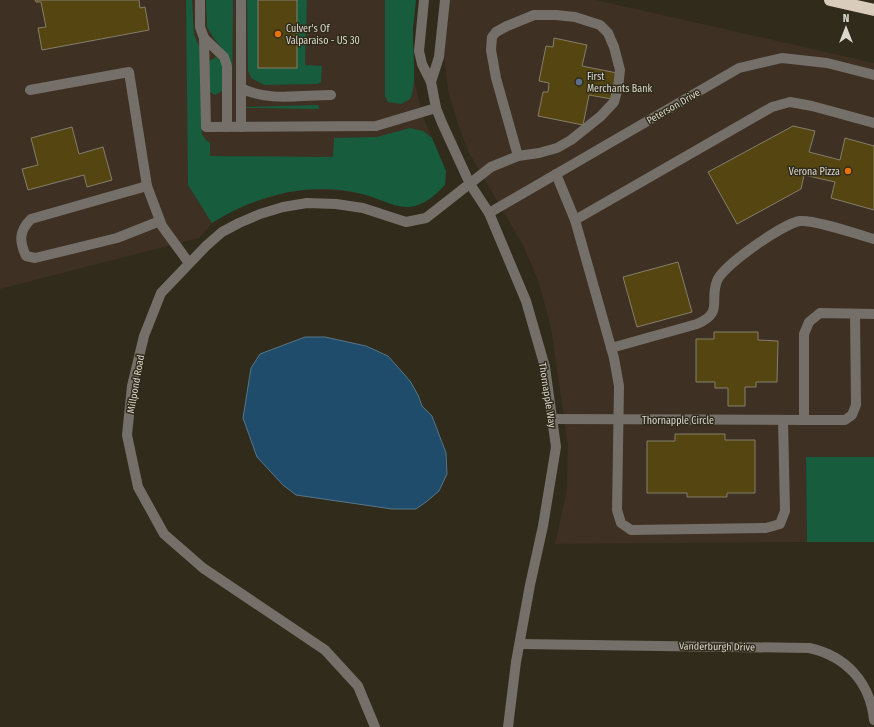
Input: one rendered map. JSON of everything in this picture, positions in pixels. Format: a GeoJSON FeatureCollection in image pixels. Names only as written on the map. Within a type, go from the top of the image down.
{"type":"FeatureCollection","features":[{"type":"Feature","properties":{"kind":"highway"},"geometry":{"type":"LineString","coordinates":[[830,0],[874,10]]}},
{"type":"Feature","properties":{"kind":"street"},"geometry":{"type":"LineString","coordinates":[[200,0],[200,27],[204,38],[206,127],[376,126],[436,108]]}},
{"type":"Feature","properties":{"kind":"street"},"geometry":{"type":"LineString","coordinates":[[241,0],[241,127]]}},
{"type":"Feature","properties":{"kind":"street","name":"Thornapple Way"},"geometry":{"type":"LineString","coordinates":[[424,0],[419,51],[422,64],[431,82],[436,108],[470,184],[489,213],[526,301],[545,367],[556,447],[543,526],[530,585],[512,682],[508,727]]}},
{"type":"Feature","properties":{"kind":"street","name":"Thornapple Way"},"geometry":{"type":"LineString","coordinates":[[431,82],[439,57],[445,0]]}},
{"type":"Feature","properties":{"kind":"street"},"geometry":{"type":"LineString","coordinates":[[556,14],[590,20],[600,24],[608,32],[620,70],[618,88],[614,102],[588,128],[557,148],[539,153],[518,156],[496,78],[491,50],[492,37],[496,32],[507,26],[534,15],[556,14]]}},
{"type":"Feature","properties":{"kind":"street"},"geometry":{"type":"LineString","coordinates":[[204,38],[224,57],[227,66],[227,127]]}},
{"type":"Feature","properties":{"kind":"street","name":"Peterson Drive"},"geometry":{"type":"LineString","coordinates":[[489,213],[739,68],[782,58],[827,63],[874,74]]}},
{"type":"Feature","properties":{"kind":"street"},"geometry":{"type":"LineString","coordinates":[[30,90],[129,72],[147,186],[160,221],[189,263]]}},
{"type":"Feature","properties":{"kind":"street"},"geometry":{"type":"LineString","coordinates":[[241,88],[250,93],[263,96],[331,95]]}},
{"type":"Feature","properties":{"kind":"street"},"geometry":{"type":"LineString","coordinates":[[575,220],[772,108],[790,102],[812,106],[874,123]]}},
{"type":"Feature","properties":{"kind":"street","name":"Millpond Road"},"geometry":{"type":"LineString","coordinates":[[375,727],[358,686],[325,650],[203,568],[164,534],[138,486],[127,435],[132,386],[144,336],[161,294],[189,263],[222,232],[260,214],[283,207],[307,203],[336,204],[363,208],[406,222],[426,218],[491,166],[518,156]]}},
{"type":"Feature","properties":{"kind":"street"},"geometry":{"type":"LineString","coordinates":[[556,174],[575,220],[611,348],[619,386],[617,510],[621,523],[631,530],[766,528],[780,524],[785,511],[783,420]]}},
{"type":"Feature","properties":{"kind":"street"},"geometry":{"type":"LineString","coordinates":[[147,186],[30,219],[22,227],[20,244],[26,256],[35,258],[117,238],[160,221]]}},
{"type":"Feature","properties":{"kind":"street"},"geometry":{"type":"LineString","coordinates":[[611,348],[696,324],[708,319],[713,311],[716,281],[722,272],[741,255],[790,224],[807,221],[874,239]]}},
{"type":"Feature","properties":{"kind":"street"},"geometry":{"type":"LineString","coordinates":[[804,420],[804,334],[809,322],[820,313],[874,314]]}},
{"type":"Feature","properties":{"kind":"street","name":"Thornapple Circle"},"geometry":{"type":"LineString","coordinates":[[552,419],[845,420],[852,415],[856,405],[855,314]]}},
{"type":"Feature","properties":{"kind":"street","name":"Vanderburgh Drive"},"geometry":{"type":"LineString","coordinates":[[520,644],[809,648],[834,657],[849,666],[867,692],[872,707],[874,720]]}},
{"type":"Feature","properties":{"kind":"shaded area"},"geometry":{"type":"Polygon","coordinates":[[[0,0],[416,0],[413,28],[413,63],[415,85],[424,119],[446,171],[445,185],[427,200],[407,207],[361,194],[343,191],[307,190],[289,192],[248,204],[228,213],[212,223],[199,238],[0,289],[0,0]]]}},
{"type":"Feature","properties":{"kind":"shaded area"},"geometry":{"type":"Polygon","coordinates":[[[450,0],[596,0],[874,63],[874,457],[806,457],[807,542],[555,544],[567,489],[568,446],[551,328],[539,283],[524,247],[469,153],[458,124],[448,91],[444,56],[450,0]]]}},
{"type":"Feature","properties":{"kind":"green space"},"geometry":{"type":"Polygon","coordinates":[[[186,0],[192,0],[194,34],[200,49],[202,134],[210,143],[210,156],[333,157],[334,138],[377,137],[410,128],[423,131],[432,138],[446,171],[445,185],[438,193],[429,199],[419,205],[409,207],[397,206],[368,195],[343,190],[323,189],[284,193],[247,205],[212,223],[188,185],[186,0]]]}},
{"type":"Feature","properties":{"kind":"green space"},"geometry":{"type":"Polygon","coordinates":[[[206,0],[233,0],[232,92],[229,57],[215,40],[207,27],[206,0]]]}},
{"type":"Feature","properties":{"kind":"green space"},"geometry":{"type":"Polygon","coordinates":[[[247,0],[307,0],[305,65],[322,66],[321,82],[318,84],[264,85],[251,78],[248,71],[247,0]]]}},
{"type":"Feature","properties":{"kind":"green space"},"geometry":{"type":"Polygon","coordinates":[[[385,0],[416,0],[413,28],[414,84],[410,99],[401,104],[388,102],[385,96],[385,0]]]}},
{"type":"Feature","properties":{"kind":"green space"},"geometry":{"type":"Polygon","coordinates":[[[216,57],[223,62],[222,91],[215,95],[210,92],[209,61],[216,57]]]}},
{"type":"Feature","properties":{"kind":"green space"},"geometry":{"type":"Polygon","coordinates":[[[318,105],[318,109],[244,107],[318,105]]]}},
{"type":"Feature","properties":{"kind":"green space"},"geometry":{"type":"Polygon","coordinates":[[[806,457],[874,457],[874,542],[807,542],[806,457]]]}},
{"type":"Feature","properties":{"kind":"water"},"geometry":{"type":"Polygon","coordinates":[[[305,337],[325,337],[366,346],[388,356],[410,381],[422,406],[432,416],[446,453],[447,474],[439,491],[416,509],[392,509],[296,495],[283,485],[257,457],[243,418],[251,368],[260,354],[305,337]]]}},
{"type":"Feature","properties":{"kind":"building"},"geometry":{"type":"Polygon","coordinates":[[[35,0],[139,0],[140,8],[145,7],[149,30],[42,50],[38,28],[46,27],[41,2],[36,2],[35,0]]]}},
{"type":"Feature","properties":{"kind":"building","name":"Culver's Of Valparaiso - US 30"},"geometry":{"type":"Polygon","coordinates":[[[258,0],[297,0],[297,68],[258,68],[258,0]]]}},
{"type":"Feature","properties":{"kind":"building","name":"First Merchants Bank"},"geometry":{"type":"Polygon","coordinates":[[[554,38],[587,45],[582,66],[617,73],[612,99],[589,95],[583,125],[538,116],[543,92],[548,92],[549,83],[539,81],[546,46],[553,47],[554,38]]]}},
{"type":"Feature","properties":{"kind":"building"},"geometry":{"type":"Polygon","coordinates":[[[793,126],[815,131],[809,152],[840,160],[845,138],[874,146],[874,210],[831,198],[835,182],[804,175],[801,189],[737,224],[708,172],[793,126]]]}},
{"type":"Feature","properties":{"kind":"building"},"geometry":{"type":"Polygon","coordinates":[[[72,127],[79,154],[103,147],[112,180],[87,187],[84,175],[28,190],[22,169],[38,165],[31,138],[72,127]]]}},
{"type":"Feature","properties":{"kind":"building"},"geometry":{"type":"Polygon","coordinates":[[[678,262],[692,312],[637,327],[623,277],[678,262]]]}},
{"type":"Feature","properties":{"kind":"building"},"geometry":{"type":"Polygon","coordinates":[[[714,332],[758,332],[758,340],[778,341],[777,382],[756,382],[756,387],[745,387],[745,406],[728,406],[728,388],[715,388],[715,382],[696,382],[696,339],[714,339],[714,332]]]}},
{"type":"Feature","properties":{"kind":"building"},"geometry":{"type":"Polygon","coordinates":[[[675,434],[725,434],[725,440],[755,440],[755,493],[727,493],[727,497],[687,497],[687,493],[647,493],[647,441],[675,441],[675,434]]]}},
{"type":"Feature","properties":{"kind":"place","name":"Culver's Of Valparaiso - US 30"},"geometry":{"type":"Point","coordinates":[278,34]}},
{"type":"Feature","properties":{"kind":"place","name":"First Merchants Bank"},"geometry":{"type":"Point","coordinates":[579,82]}},
{"type":"Feature","properties":{"kind":"place","name":"Verona Pizza"},"geometry":{"type":"Point","coordinates":[848,171]}}]}
